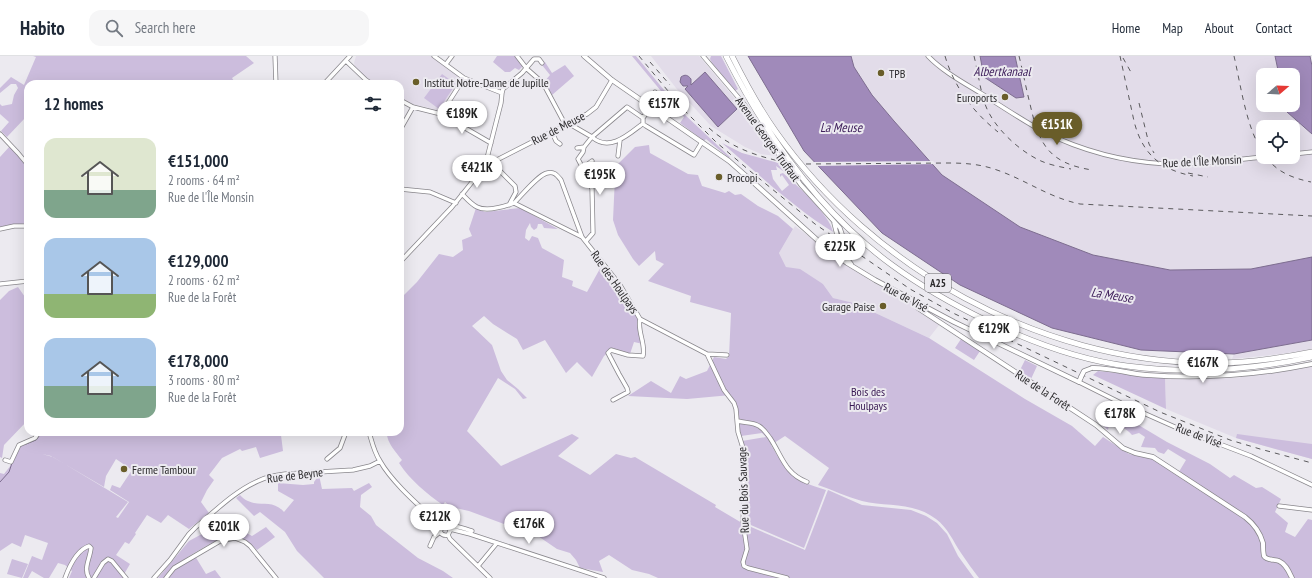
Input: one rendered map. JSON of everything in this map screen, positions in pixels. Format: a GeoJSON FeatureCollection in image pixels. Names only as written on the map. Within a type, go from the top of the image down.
{"type":"FeatureCollection","features":[{"type":"Feature","properties":{"kind":"highway","name":"A25"},"geometry":{"type":"LineString","coordinates":[[730,58],[775,131],[802,166],[831,197],[863,228],[897,256],[934,280],[973,302],[1033,330],[1066,341],[1128,356],[1163,361],[1207,364],[1273,359],[1312,352]]}},
{"type":"Feature","properties":{"kind":"highway","name":"A25"},"geometry":{"type":"LineString","coordinates":[[730,58],[746,94],[771,134],[811,187],[839,219],[891,264],[934,294],[967,312],[1002,329],[1056,349],[1094,360],[1126,366],[1184,370],[1229,368],[1274,364],[1312,357]]}},
{"type":"Feature","properties":{"kind":"main road","name":"Rue de Visé"},"geometry":{"type":"LineString","coordinates":[[584,56],[612,80],[702,142],[742,172],[822,244],[847,263],[875,280],[954,322],[1079,382]]}},
{"type":"Feature","properties":{"kind":"main road"},"geometry":{"type":"LineString","coordinates":[[835,243],[832,248],[834,254],[840,255],[844,249]]}},
{"type":"Feature","properties":{"kind":"main road"},"geometry":{"type":"LineString","coordinates":[[822,244],[842,244],[846,259],[851,265]]}},
{"type":"Feature","properties":{"kind":"main road","name":"Rue de la Forêt"},"geometry":{"type":"LineString","coordinates":[[916,301],[918,308],[1096,425],[1123,448],[1135,453],[1153,457],[1245,517],[1254,524],[1258,530],[1266,558],[1279,561],[1285,565],[1292,578]]}},
{"type":"Feature","properties":{"kind":"main road"},"geometry":{"type":"LineString","coordinates":[[1079,382],[1084,371],[1092,368],[1145,375],[1191,376],[1261,371],[1312,364]]}},
{"type":"Feature","properties":{"kind":"street"},"geometry":{"type":"LineString","coordinates":[[275,56],[276,80]]}},
{"type":"Feature","properties":{"kind":"street"},"geometry":{"type":"LineString","coordinates":[[328,80],[350,56]]}},
{"type":"Feature","properties":{"kind":"street"},"geometry":{"type":"LineString","coordinates":[[434,56],[464,78],[502,92]]}},
{"type":"Feature","properties":{"kind":"street"},"geometry":{"type":"LineString","coordinates":[[446,64],[452,56]]}},
{"type":"Feature","properties":{"kind":"street"},"geometry":{"type":"LineString","coordinates":[[517,56],[543,83],[566,126]]}},
{"type":"Feature","properties":{"kind":"street","name":"Avenue Georges Truffaut"},"geometry":{"type":"LineString","coordinates":[[703,56],[744,104],[772,146],[801,185],[841,230],[844,240],[844,249]]}},
{"type":"Feature","properties":{"kind":"street","name":"Rue de l'Île Monsin"},"geometry":{"type":"LineString","coordinates":[[928,56],[943,69],[1042,130],[1070,143],[1093,151],[1127,159],[1165,164],[1199,163],[1256,158]]}},
{"type":"Feature","properties":{"kind":"street"},"geometry":{"type":"LineString","coordinates":[[404,258],[456,203],[485,166],[501,103],[503,89],[522,73],[534,58],[539,59],[542,63]]}},
{"type":"Feature","properties":{"kind":"street"},"geometry":{"type":"LineString","coordinates":[[346,61],[366,80]]}},
{"type":"Feature","properties":{"kind":"street"},"geometry":{"type":"LineString","coordinates":[[441,114],[464,78]]}},
{"type":"Feature","properties":{"kind":"street","name":"Rue de Meuse"},"geometry":{"type":"LineString","coordinates":[[485,166],[492,164],[587,114],[596,107],[612,80]]}},
{"type":"Feature","properties":{"kind":"street"},"geometry":{"type":"LineString","coordinates":[[655,92],[643,118],[643,124],[694,155],[702,142]]}},
{"type":"Feature","properties":{"kind":"street"},"geometry":{"type":"LineString","coordinates":[[404,102],[414,107],[441,114],[491,143]]}},
{"type":"Feature","properties":{"kind":"street"},"geometry":{"type":"LineString","coordinates":[[404,123],[414,107]]}},
{"type":"Feature","properties":{"kind":"street","name":"Rue des Houlpays"},"geometry":{"type":"LineString","coordinates":[[643,118],[628,107],[592,137],[584,147],[583,152],[578,159],[589,180],[592,196],[593,233],[586,242],[620,285],[640,319],[707,354],[727,355]]}},
{"type":"Feature","properties":{"kind":"street"},"geometry":{"type":"LineString","coordinates":[[570,123],[595,140],[602,142],[616,142],[642,125]]}},
{"type":"Feature","properties":{"kind":"street"},"geometry":{"type":"LineString","coordinates":[[552,132],[556,141],[560,144]]}},
{"type":"Feature","properties":{"kind":"street"},"geometry":{"type":"LineString","coordinates":[[0,134],[24,160]]}},
{"type":"Feature","properties":{"kind":"street"},"geometry":{"type":"LineString","coordinates":[[618,156],[620,140]]}},
{"type":"Feature","properties":{"kind":"street"},"geometry":{"type":"LineString","coordinates":[[577,148],[584,147]]}},
{"type":"Feature","properties":{"kind":"street"},"geometry":{"type":"LineString","coordinates":[[1300,153],[1312,152]]}},
{"type":"Feature","properties":{"kind":"street"},"geometry":{"type":"LineString","coordinates":[[583,168],[592,161]]}},
{"type":"Feature","properties":{"kind":"street"},"geometry":{"type":"LineString","coordinates":[[492,164],[514,186],[516,192],[509,205]]}},
{"type":"Feature","properties":{"kind":"street"},"geometry":{"type":"LineString","coordinates":[[462,194],[475,206],[485,209],[509,205],[514,203],[542,175],[549,172],[556,174],[561,180],[582,237],[586,242]]}},
{"type":"Feature","properties":{"kind":"street"},"geometry":{"type":"LineString","coordinates":[[404,189],[430,192],[456,203]]}},
{"type":"Feature","properties":{"kind":"street"},"geometry":{"type":"LineString","coordinates":[[514,203],[582,237]]}},
{"type":"Feature","properties":{"kind":"street"},"geometry":{"type":"LineString","coordinates":[[834,222],[836,235],[835,243]]}},
{"type":"Feature","properties":{"kind":"street"},"geometry":{"type":"LineString","coordinates":[[0,229],[14,226],[24,226]]}},
{"type":"Feature","properties":{"kind":"street"},"geometry":{"type":"LineString","coordinates":[[0,284],[24,281]]}},
{"type":"Feature","properties":{"kind":"street"},"geometry":{"type":"LineString","coordinates":[[613,400],[628,392],[608,353],[611,350],[628,355],[643,356],[644,351],[639,324],[640,319]]}},
{"type":"Feature","properties":{"kind":"street","name":"Rue du Bois Sauvage"},"geometry":{"type":"LineString","coordinates":[[707,354],[724,390],[734,403],[738,421],[738,432],[742,448],[744,493],[743,522],[747,549],[744,566],[787,578]]}},
{"type":"Feature","properties":{"kind":"street","name":"Rue de Visé"},"geometry":{"type":"LineString","coordinates":[[1079,382],[1175,427],[1251,456],[1312,485]]}},
{"type":"Feature","properties":{"kind":"street"},"geometry":{"type":"LineString","coordinates":[[738,421],[753,424],[763,429],[786,466],[795,477],[807,482]]}},
{"type":"Feature","properties":{"kind":"street"},"geometry":{"type":"LineString","coordinates":[[5,460],[11,462],[19,445],[36,436]]}},
{"type":"Feature","properties":{"kind":"street"},"geometry":{"type":"LineString","coordinates":[[326,459],[341,447],[345,436]]}},
{"type":"Feature","properties":{"kind":"street"},"geometry":{"type":"LineString","coordinates":[[370,436],[373,448],[380,462],[390,475],[417,504],[442,527],[446,526],[604,578]]}},
{"type":"Feature","properties":{"kind":"street","name":"Rue de Beyne"},"geometry":{"type":"LineString","coordinates":[[154,578],[196,527],[243,489],[259,480],[285,474],[363,468],[380,462]]}},
{"type":"Feature","properties":{"kind":"street"},"geometry":{"type":"LineString","coordinates":[[1280,506],[1312,510]]}},
{"type":"Feature","properties":{"kind":"street"},"geometry":{"type":"LineString","coordinates":[[449,528],[452,526],[458,526],[472,531]]}},
{"type":"Feature","properties":{"kind":"street"},"geometry":{"type":"LineString","coordinates":[[430,546],[434,537],[440,532],[442,527]]}},
{"type":"Feature","properties":{"kind":"street"},"geometry":{"type":"LineString","coordinates":[[449,528],[448,535],[450,539],[490,578]]}},
{"type":"Feature","properties":{"kind":"street"},"geometry":{"type":"LineString","coordinates":[[440,532],[445,536],[448,535]]}},
{"type":"Feature","properties":{"kind":"street"},"geometry":{"type":"LineString","coordinates":[[166,578],[174,568],[220,541],[235,538],[250,546],[276,578]]}},
{"type":"Feature","properties":{"kind":"street"},"geometry":{"type":"LineString","coordinates":[[478,566],[497,543]]}},
{"type":"Feature","properties":{"kind":"street"},"geometry":{"type":"LineString","coordinates":[[65,578],[77,555],[85,547],[89,546],[91,551],[86,563],[87,576],[89,578]]}},
{"type":"Feature","properties":{"kind":"street"},"geometry":{"type":"LineString","coordinates":[[94,578],[103,563],[108,559],[111,560],[126,578]]}},
{"type":"Feature","properties":{"kind":"shaded area","name":"Institut Notre-Dame de Jupille"},"geometry":{"type":"Polygon","coordinates":[[[356,56],[431,56],[461,77],[461,80],[441,109],[437,111],[404,101],[404,80],[369,80],[355,67],[354,63],[356,56]]]}},
{"type":"Feature","properties":{"kind":"shaded area"},"geometry":{"type":"Polygon","coordinates":[[[651,56],[699,56],[742,107],[776,156],[761,154],[745,147],[711,126],[676,88],[651,56]]]}},
{"type":"Feature","properties":{"kind":"shaded area"},"geometry":{"type":"Polygon","coordinates":[[[851,56],[979,56],[984,77],[1016,98],[1024,96],[1015,56],[1275,56],[1278,68],[1256,68],[1256,112],[1287,112],[1296,120],[1256,120],[1256,164],[1300,164],[1300,123],[1312,134],[1312,257],[1251,269],[1170,270],[1093,255],[1020,227],[942,175],[872,95],[854,67],[851,56]]]}},
{"type":"Feature","properties":{"kind":"shaded area"},"geometry":{"type":"Polygon","coordinates":[[[795,226],[854,270],[874,283],[907,300],[940,324],[929,338],[854,303],[833,298],[823,284],[786,267],[779,253],[795,226]]]}},
{"type":"Feature","properties":{"kind":"shaded area"},"geometry":{"type":"Polygon","coordinates":[[[1312,340],[1312,349],[1232,359],[1234,354],[1312,340]]]}},
{"type":"Feature","properties":{"kind":"shaded area"},"geometry":{"type":"Polygon","coordinates":[[[1312,366],[1312,459],[1236,438],[1166,409],[1165,378],[1234,378],[1312,366]]]}},
{"type":"Feature","properties":{"kind":"green space"},"geometry":{"type":"Polygon","coordinates":[[[33,56],[246,56],[254,63],[232,78],[233,80],[26,80],[36,57],[33,56]]]}},
{"type":"Feature","properties":{"kind":"green space"},"geometry":{"type":"Polygon","coordinates":[[[497,56],[515,56],[523,66],[519,70],[515,68],[510,72],[505,72],[493,62],[497,56]]]}},
{"type":"Feature","properties":{"kind":"green space"},"geometry":{"type":"Polygon","coordinates":[[[632,56],[636,56],[683,113],[730,157],[729,158],[706,139],[704,141],[680,123],[684,117],[672,104],[669,106],[657,94],[661,91],[632,56]]]}},
{"type":"Feature","properties":{"kind":"green space"},"geometry":{"type":"Polygon","coordinates":[[[711,56],[721,56],[738,89],[735,91],[712,63],[710,59],[711,56]]]}},
{"type":"Feature","properties":{"kind":"green space"},"geometry":{"type":"Polygon","coordinates":[[[545,62],[552,73],[565,65],[574,76],[552,95],[544,82],[550,75],[542,65],[545,62]]]}},
{"type":"Feature","properties":{"kind":"green space"},"geometry":{"type":"Polygon","coordinates":[[[442,74],[456,84],[439,109],[424,98],[442,74]]]}},
{"type":"Feature","properties":{"kind":"green space"},"geometry":{"type":"Polygon","coordinates":[[[11,77],[24,85],[24,119],[7,137],[1,131],[9,122],[0,114],[0,104],[2,106],[12,104],[14,95],[18,88],[16,84],[11,84],[0,93],[0,88],[11,77]]]}},
{"type":"Feature","properties":{"kind":"green space"},"geometry":{"type":"Polygon","coordinates":[[[722,143],[742,153],[782,164],[793,178],[776,166],[777,170],[771,170],[773,179],[782,191],[789,185],[782,175],[780,177],[780,174],[783,173],[820,209],[831,225],[833,232],[818,223],[790,201],[722,143]]]}},
{"type":"Feature","properties":{"kind":"green space","name":"Bois des Houlpays"},"geometry":{"type":"Polygon","coordinates":[[[649,145],[650,153],[688,174],[698,175],[702,186],[725,193],[729,191],[735,195],[741,194],[758,206],[778,216],[793,229],[779,253],[786,267],[800,269],[823,284],[833,298],[854,303],[929,338],[1025,399],[1072,426],[1095,446],[1103,437],[1129,454],[1153,459],[1177,475],[1186,460],[1168,449],[1164,454],[1158,452],[1155,448],[1141,447],[1145,437],[1139,433],[1132,435],[1122,427],[1113,425],[1109,425],[1108,430],[1102,425],[1110,408],[1167,442],[1210,464],[1230,478],[1234,475],[1256,488],[1262,487],[1281,499],[1275,512],[1288,523],[1285,532],[1295,537],[1308,519],[1312,520],[1312,578],[979,578],[947,531],[936,519],[910,507],[862,501],[818,485],[829,468],[785,436],[771,445],[783,464],[792,475],[798,479],[826,490],[804,548],[744,522],[742,441],[766,437],[762,433],[741,436],[731,395],[687,399],[628,396],[651,381],[671,393],[680,376],[686,379],[707,371],[714,357],[726,359],[729,356],[731,313],[690,302],[691,296],[648,281],[664,264],[656,260],[655,251],[639,266],[618,235],[613,220],[615,177],[607,174],[608,163],[617,165],[635,147],[649,145]]]}},
{"type":"Feature","properties":{"kind":"green space"},"geometry":{"type":"Polygon","coordinates":[[[10,146],[24,163],[24,224],[0,227],[0,157],[10,146]]]}},
{"type":"Feature","properties":{"kind":"green space"},"geometry":{"type":"Polygon","coordinates":[[[476,208],[485,212],[520,208],[558,229],[544,228],[542,224],[538,224],[537,228],[534,230],[530,223],[526,230],[525,238],[529,241],[532,236],[538,238],[542,248],[564,260],[562,277],[573,281],[572,286],[587,292],[602,265],[614,279],[638,318],[643,344],[634,342],[630,354],[611,350],[604,356],[592,377],[577,362],[566,373],[545,340],[523,350],[517,339],[493,324],[484,316],[472,326],[492,345],[501,371],[507,380],[527,398],[523,399],[515,389],[498,378],[467,431],[501,466],[572,434],[579,438],[558,456],[590,475],[616,454],[631,458],[635,457],[716,505],[715,507],[742,523],[744,542],[744,524],[805,550],[828,490],[862,505],[911,510],[926,516],[937,523],[947,534],[958,556],[974,578],[658,578],[632,570],[609,555],[599,561],[603,572],[580,568],[570,553],[557,549],[535,534],[469,511],[451,507],[445,502],[443,505],[437,501],[419,486],[403,469],[399,463],[402,460],[392,447],[387,436],[404,436],[404,295],[417,282],[439,254],[453,257],[463,250],[462,240],[472,236],[469,229],[476,208]]]}},
{"type":"Feature","properties":{"kind":"green space"},"geometry":{"type":"Polygon","coordinates":[[[18,287],[24,296],[24,424],[4,445],[2,458],[0,457],[0,300],[9,291],[18,287]]]}},
{"type":"Feature","properties":{"kind":"green space"},"geometry":{"type":"Polygon","coordinates":[[[961,339],[980,351],[974,360],[955,348],[961,339]]]}},
{"type":"Feature","properties":{"kind":"green space"},"geometry":{"type":"Polygon","coordinates":[[[1025,360],[1037,366],[1031,379],[1019,372],[1025,360]]]}},
{"type":"Feature","properties":{"kind":"green space"},"geometry":{"type":"Polygon","coordinates":[[[1098,371],[1165,378],[1166,409],[1093,375],[1098,371]]]}},
{"type":"Feature","properties":{"kind":"green space"},"geometry":{"type":"Polygon","coordinates":[[[1237,434],[1312,444],[1312,459],[1236,438],[1237,434]]]}},
{"type":"Feature","properties":{"kind":"green space"},"geometry":{"type":"Polygon","coordinates":[[[36,436],[281,436],[283,451],[260,458],[256,447],[242,451],[240,449],[222,458],[209,475],[214,480],[201,502],[209,513],[189,529],[168,515],[161,523],[147,515],[129,544],[125,542],[116,555],[130,564],[123,576],[125,578],[69,578],[72,571],[65,565],[58,563],[49,578],[44,578],[32,571],[28,578],[23,578],[32,556],[42,560],[48,543],[25,535],[21,547],[12,543],[0,551],[0,473],[4,474],[11,465],[21,445],[36,436]],[[116,459],[106,476],[104,487],[64,464],[128,502],[116,517],[118,518],[129,502],[110,490],[112,485],[120,488],[132,470],[116,459]]]}},
{"type":"Feature","properties":{"kind":"green space"},"geometry":{"type":"Polygon","coordinates":[[[319,475],[322,489],[352,488],[354,491],[369,483],[372,487],[361,495],[360,507],[371,516],[376,525],[418,558],[453,578],[324,578],[297,551],[285,532],[260,512],[254,516],[236,498],[240,495],[253,503],[271,504],[280,508],[284,512],[294,500],[278,491],[278,483],[303,485],[314,484],[319,475]]]}},
{"type":"Feature","properties":{"kind":"green space"},"geometry":{"type":"Polygon","coordinates":[[[236,527],[252,536],[266,527],[275,537],[257,550],[238,536],[231,535],[225,537],[209,544],[183,560],[164,578],[158,578],[189,541],[213,528],[218,536],[236,527]]]}},
{"type":"Feature","properties":{"kind":"green space"},"geometry":{"type":"Polygon","coordinates":[[[195,556],[206,574],[215,570],[221,578],[168,578],[174,569],[195,556]]]}},
{"type":"Feature","properties":{"kind":"green space"},"geometry":{"type":"Polygon","coordinates":[[[12,559],[28,564],[22,578],[7,574],[12,559]]]}},
{"type":"Feature","properties":{"kind":"water","name":"La Meuse"},"geometry":{"type":"Polygon","coordinates":[[[748,56],[851,56],[854,67],[872,95],[942,175],[1020,227],[1093,255],[1170,270],[1251,269],[1312,257],[1312,340],[1234,354],[1141,350],[1052,328],[960,285],[882,233],[804,151],[748,56]]]}},
{"type":"Feature","properties":{"kind":"water","name":"Albertkanaal"},"geometry":{"type":"Polygon","coordinates":[[[980,56],[1015,56],[1024,97],[1016,98],[984,77],[980,56]]]}},
{"type":"Feature","properties":{"kind":"water"},"geometry":{"type":"Polygon","coordinates":[[[1275,56],[1310,56],[1312,66],[1312,134],[1300,123],[1300,120],[1296,120],[1287,112],[1300,112],[1300,68],[1278,68],[1275,56]]]}},
{"type":"Feature","properties":{"kind":"water"},"geometry":{"type":"Polygon","coordinates":[[[705,72],[737,109],[718,127],[685,89],[688,86],[683,86],[680,82],[681,77],[686,75],[691,79],[691,85],[705,72]]]}},
{"type":"Feature","properties":{"kind":"pier"},"geometry":{"type":"Polygon","coordinates":[[[933,161],[936,164],[816,166],[812,162],[933,161]]]}},
{"type":"Feature","properties":{"kind":"waterway"},"geometry":{"type":"LineString","coordinates":[[26,444],[36,440],[39,436]]}},
{"type":"Feature","properties":{"kind":"waterway"},"geometry":{"type":"LineString","coordinates":[[0,482],[9,472],[12,463]]}},
{"type":"Feature","properties":{"kind":"railway"},"geometry":{"type":"LineString","coordinates":[[639,56],[683,109],[716,142],[815,224],[910,289],[953,313],[1160,412],[1230,440],[1312,463]]}},
{"type":"Feature","properties":{"kind":"railway"},"geometry":{"type":"LineString","coordinates":[[945,56],[959,88],[980,116],[998,132]]}},
{"type":"Feature","properties":{"kind":"railway"},"geometry":{"type":"LineString","coordinates":[[974,56],[985,104],[1000,130],[1016,145],[1033,157],[1048,164],[1071,169]]}},
{"type":"Feature","properties":{"kind":"railway"},"geometry":{"type":"LineString","coordinates":[[1019,56],[1033,118],[1042,141],[1055,157],[1077,167],[1092,170]]}},
{"type":"Feature","properties":{"kind":"railway"},"geometry":{"type":"LineString","coordinates":[[1120,56],[1134,121],[1142,143],[1154,159],[1162,165],[1171,170],[1193,176]]}},
{"type":"Feature","properties":{"kind":"railway"},"geometry":{"type":"LineString","coordinates":[[1234,56],[1248,119],[1256,141]]}},
{"type":"Feature","properties":{"kind":"railway"},"geometry":{"type":"LineString","coordinates":[[1123,58],[1132,74]]}},
{"type":"Feature","properties":{"kind":"railway"},"geometry":{"type":"LineString","coordinates":[[650,62],[670,85]]}},
{"type":"Feature","properties":{"kind":"railway"},"geometry":{"type":"LineString","coordinates":[[1139,103],[1149,144],[1154,153]]}},
{"type":"Feature","properties":{"kind":"railway"},"geometry":{"type":"LineString","coordinates":[[709,128],[733,145],[760,156],[779,161]]}},
{"type":"Feature","properties":{"kind":"railway"},"geometry":{"type":"LineString","coordinates":[[806,164],[971,164],[988,167],[1005,173],[1057,197],[1080,204],[1312,216]]}},
{"type":"Feature","properties":{"kind":"railway"},"geometry":{"type":"LineString","coordinates":[[1272,164],[1286,174],[1311,182]]}},
{"type":"Feature","properties":{"kind":"railway"},"geometry":{"type":"LineString","coordinates":[[1188,173],[1208,177]]}},
{"type":"Feature","properties":{"kind":"place","name":"TPB"},"geometry":{"type":"Point","coordinates":[881,73]}},
{"type":"Feature","properties":{"kind":"place","name":"Institut Notre-Dame de Jupille"},"geometry":{"type":"Point","coordinates":[416,82]}},
{"type":"Feature","properties":{"kind":"place","name":"Euroports"},"geometry":{"type":"Point","coordinates":[1005,97]}},
{"type":"Feature","properties":{"kind":"place","name":"Procopi"},"geometry":{"type":"Point","coordinates":[719,177]}},
{"type":"Feature","properties":{"kind":"place","name":"Garage Paise"},"geometry":{"type":"Point","coordinates":[883,306]}},
{"type":"Feature","properties":{"kind":"place","name":"Ferme Tambour"},"geometry":{"type":"Point","coordinates":[124,469]}}]}
